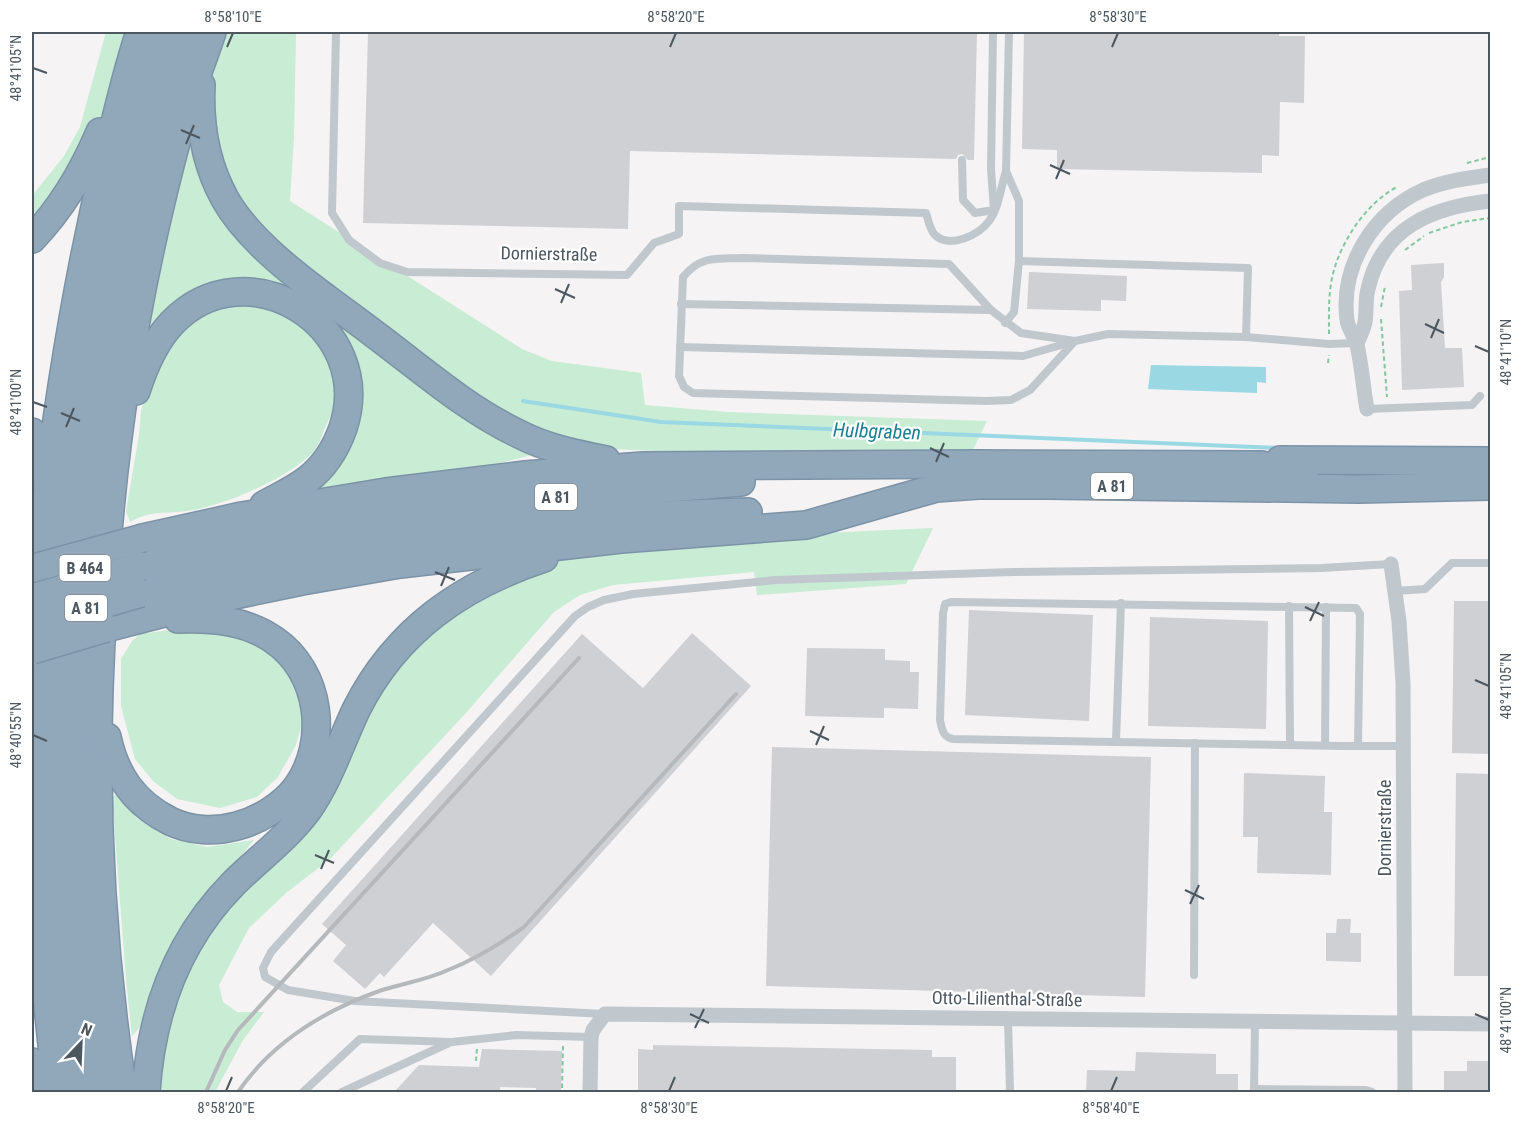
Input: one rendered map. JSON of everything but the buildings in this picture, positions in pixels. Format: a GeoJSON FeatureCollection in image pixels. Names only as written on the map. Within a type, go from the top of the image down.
{"type":"FeatureCollection","features":[{"type":"Feature","properties":{"kind":"highway","name":"B 464"},"geometry":{"type":"LineString","coordinates":[[78,1092],[61,939],[54,798],[54,666],[62,540],[75,422],[94,304],[124,165],[161,32]]}},
{"type":"Feature","properties":{"kind":"highway","name":"B 464"},"geometry":{"type":"LineString","coordinates":[[102,1092],[85,954],[77,795],[79,677],[87,545],[99,426],[120,300],[144,190],[187,32]]}},
{"type":"Feature","properties":{"kind":"highway","name":"B 464"},"geometry":{"type":"LineString","coordinates":[[123,1092],[109,983],[102,894],[98,794],[98,704],[109,511],[138,311],[164,190],[186,106],[212,32]]}},
{"type":"Feature","properties":{"kind":"highway","name":"B 464"},"geometry":{"type":"LineString","coordinates":[[57,1092],[41,939],[32,776],[36,596],[61,381],[83,257],[138,38]]}},
{"type":"Feature","properties":{"kind":"highway"},"geometry":{"type":"LineString","coordinates":[[32,239],[64,201],[83,170],[138,38]]}},
{"type":"Feature","properties":{"kind":"highway"},"geometry":{"type":"LineString","coordinates":[[204,57],[200,107],[204,147],[210,167],[226,201],[255,238],[305,281],[441,385],[499,423],[548,446],[643,466]]}},
{"type":"Feature","properties":{"kind":"highway"},"geometry":{"type":"LineString","coordinates":[[119,434],[151,352],[162,335],[184,312],[214,297],[234,292],[256,293],[278,298],[302,309],[330,336],[341,357],[348,383],[346,420],[337,444],[314,474],[283,495],[243,516]]}},
{"type":"Feature","properties":{"kind":"highway"},"geometry":{"type":"LineString","coordinates":[[32,432],[39,462],[42,531]]}},
{"type":"Feature","properties":{"kind":"highway","name":"A 81"},"geometry":{"type":"LineString","coordinates":[[1404,475],[1491,461]]}},
{"type":"Feature","properties":{"kind":"highway"},"geometry":{"type":"LineString","coordinates":[[32,568],[143,538],[243,516],[440,485],[525,475],[643,466],[975,464]]}},
{"type":"Feature","properties":{"kind":"highway","name":"A 81"},"geometry":{"type":"LineString","coordinates":[[32,598],[131,610],[233,544],[298,531],[439,509],[779,477],[897,472],[975,464],[1262,465],[1275,473],[1355,476]]}},
{"type":"Feature","properties":{"kind":"highway","name":"A 81"},"geometry":{"type":"LineString","coordinates":[[32,625],[131,610],[287,559],[391,541],[470,531],[631,517],[867,507],[936,488],[978,485],[1491,474]]}},
{"type":"Feature","properties":{"kind":"highway","name":"A 81"},"geometry":{"type":"LineString","coordinates":[[1404,475],[1491,486]]}},
{"type":"Feature","properties":{"kind":"highway"},"geometry":{"type":"LineString","coordinates":[[32,650],[131,610],[230,596],[370,569],[454,557],[597,542],[806,525],[867,507]]}},
{"type":"Feature","properties":{"kind":"highway"},"geometry":{"type":"LineString","coordinates":[[146,1092],[149,1055],[159,1010],[185,948],[206,914],[219,899],[288,833],[309,808],[329,774],[357,708],[373,680],[396,650],[438,609],[471,588],[509,570],[597,542]]}},
{"type":"Feature","properties":{"kind":"highway"},"geometry":{"type":"LineString","coordinates":[[98,704],[110,753],[122,780],[145,806],[175,823],[208,830],[226,829],[247,823],[263,815],[288,797],[306,771],[316,740],[315,706],[300,666],[276,641],[253,628],[228,621],[178,620],[131,610]]}},
{"type":"Feature","properties":{"kind":"highway"},"geometry":{"type":"LineString","coordinates":[[32,1062],[44,1092]]}},
{"type":"Feature","properties":{"kind":"street"},"geometry":{"type":"LineString","coordinates":[[1367,409],[1357,343],[1347,322],[1347,295],[1357,255],[1369,233],[1395,207],[1423,190],[1462,179],[1491,175]]}},
{"type":"Feature","properties":{"kind":"street"},"geometry":{"type":"LineString","coordinates":[[1357,343],[1365,324],[1367,290],[1374,269],[1385,248],[1399,232],[1415,222],[1438,213],[1464,205],[1491,201]]}},
{"type":"Feature","properties":{"kind":"street","name":"Dornierstraße"},"geometry":{"type":"LineString","coordinates":[[1391,564],[1402,662],[1405,1092]]}},
{"type":"Feature","properties":{"kind":"street"},"geometry":{"type":"LineString","coordinates":[[590,1092],[591,1037],[593,1030],[605,1014]]}},
{"type":"Feature","properties":{"kind":"street","name":"Otto-Lilienthal-Straße"},"geometry":{"type":"LineString","coordinates":[[605,1014],[1491,1024]]}},
{"type":"Feature","properties":{"kind":"lane","name":"Dornierstraße"},"geometry":{"type":"LineString","coordinates":[[336,32],[332,213],[349,240],[380,263],[407,272],[627,275],[654,243],[679,234],[679,206],[926,213],[935,235],[955,240],[977,232],[989,221],[994,210]]}},
{"type":"Feature","properties":{"kind":"lane"},"geometry":{"type":"LineString","coordinates":[[993,32],[991,169],[994,210]]}},
{"type":"Feature","properties":{"kind":"lane"},"geometry":{"type":"LineString","coordinates":[[994,210],[1006,171],[1009,32]]}},
{"type":"Feature","properties":{"kind":"lane"},"geometry":{"type":"LineString","coordinates":[[962,160],[963,200],[975,213],[994,210]]}},
{"type":"Feature","properties":{"kind":"lane"},"geometry":{"type":"LineString","coordinates":[[1005,322],[1014,312],[1019,261],[1019,201],[1006,171]]}},
{"type":"Feature","properties":{"kind":"lane"},"geometry":{"type":"LineString","coordinates":[[706,259],[949,264],[991,310],[1021,333],[1075,341],[1030,390],[1011,400],[693,393],[684,387],[679,376],[683,277],[691,267],[706,259]]}},
{"type":"Feature","properties":{"kind":"lane"},"geometry":{"type":"LineString","coordinates":[[1019,261],[1248,268],[1246,338]]}},
{"type":"Feature","properties":{"kind":"lane"},"geometry":{"type":"LineString","coordinates":[[681,304],[991,310]]}},
{"type":"Feature","properties":{"kind":"lane"},"geometry":{"type":"LineString","coordinates":[[680,347],[1023,356],[1108,334],[1246,338],[1329,344],[1357,343]]}},
{"type":"Feature","properties":{"kind":"lane"},"geometry":{"type":"LineString","coordinates":[[1367,409],[1473,405],[1480,396]]}},
{"type":"Feature","properties":{"kind":"lane"},"geometry":{"type":"LineString","coordinates":[[1395,591],[1425,589],[1452,563],[1491,564]]}},
{"type":"Feature","properties":{"kind":"lane"},"geometry":{"type":"LineString","coordinates":[[605,1014],[355,1001],[288,990],[265,977],[263,968],[271,952],[575,616],[588,607],[604,600],[633,594],[776,580],[1013,572],[1321,568],[1391,564]]}},
{"type":"Feature","properties":{"kind":"lane"},"geometry":{"type":"LineString","coordinates":[[1358,746],[1360,614],[1356,608],[1121,603],[951,602],[945,604],[942,625],[940,720],[942,732],[946,738],[1325,746],[1358,746],[1404,746]]}},
{"type":"Feature","properties":{"kind":"lane"},"geometry":{"type":"LineString","coordinates":[[1116,741],[1121,603]]}},
{"type":"Feature","properties":{"kind":"lane"},"geometry":{"type":"LineString","coordinates":[[1289,606],[1290,745]]}},
{"type":"Feature","properties":{"kind":"lane"},"geometry":{"type":"LineString","coordinates":[[1325,746],[1326,607]]}},
{"type":"Feature","properties":{"kind":"lane"},"geometry":{"type":"LineString","coordinates":[[1194,975],[1195,743]]}},
{"type":"Feature","properties":{"kind":"lane"},"geometry":{"type":"LineString","coordinates":[[1008,1019],[1010,1092]]}},
{"type":"Feature","properties":{"kind":"lane"},"geometry":{"type":"LineString","coordinates":[[1255,1021],[1254,1091],[1366,1090],[1372,1092]]}},
{"type":"Feature","properties":{"kind":"lane"},"geometry":{"type":"LineString","coordinates":[[304,1092],[360,1039],[452,1042],[516,1035],[591,1037]]}},
{"type":"Feature","properties":{"kind":"lane"},"geometry":{"type":"LineString","coordinates":[[342,1092],[452,1042]]}},
{"type":"Feature","properties":{"kind":"path"},"geometry":{"type":"LineString","coordinates":[[1490,32],[1491,40]]}},
{"type":"Feature","properties":{"kind":"path"},"geometry":{"type":"LineString","coordinates":[[1401,255],[1426,234],[1462,222],[1491,218]]}},
{"type":"Feature","properties":{"kind":"path"},"geometry":{"type":"LineString","coordinates":[[1384,408],[1388,392],[1380,316],[1385,286]]}},
{"type":"Feature","properties":{"kind":"path"},"geometry":{"type":"LineString","coordinates":[[562,1088],[564,1036]]}},
{"type":"Feature","properties":{"kind":"path"},"geometry":{"type":"LineString","coordinates":[[478,1039],[476,1060],[480,1061]]}},
{"type":"Feature","properties":{"kind":"green space"},"geometry":{"type":"Polygon","coordinates":[[[106,32],[127,32],[96,134],[32,231],[32,196],[64,156],[80,127],[106,32]]]}},
{"type":"Feature","properties":{"kind":"green space"},"geometry":{"type":"Polygon","coordinates":[[[222,32],[296,32],[290,201],[522,349],[552,361],[641,373],[645,405],[727,412],[987,421],[966,464],[611,449],[565,441],[487,405],[272,242],[227,186],[209,95],[211,71],[222,32]]]}},
{"type":"Feature","properties":{"kind":"green space"},"geometry":{"type":"Polygon","coordinates":[[[193,127],[213,190],[532,455],[481,468],[292,497],[317,482],[350,355],[272,286],[151,333],[155,282],[160,256],[193,127]]]}},
{"type":"Feature","properties":{"kind":"green space"},"geometry":{"type":"Polygon","coordinates":[[[242,303],[272,307],[293,314],[306,325],[324,351],[335,381],[336,395],[333,410],[318,445],[297,466],[283,475],[234,498],[187,511],[151,514],[130,522],[126,511],[141,411],[150,382],[173,339],[197,317],[220,307],[242,303]]]}},
{"type":"Feature","properties":{"kind":"green space"},"geometry":{"type":"Polygon","coordinates":[[[933,528],[906,584],[757,595],[754,572],[613,585],[580,595],[554,612],[465,714],[330,859],[286,893],[249,928],[219,985],[223,1002],[237,1012],[264,1012],[243,1040],[215,1092],[153,1092],[158,1054],[189,956],[384,676],[469,597],[562,558],[799,534],[933,528]]]}},
{"type":"Feature","properties":{"kind":"green space"},"geometry":{"type":"Polygon","coordinates":[[[199,626],[264,645],[298,683],[303,720],[296,745],[278,777],[257,797],[220,808],[177,799],[153,781],[135,759],[121,706],[121,659],[132,641],[140,634],[199,626]]]}},
{"type":"Feature","properties":{"kind":"green space"},"geometry":{"type":"Polygon","coordinates":[[[116,795],[138,819],[171,839],[207,847],[254,840],[230,869],[156,983],[141,1026],[132,1036],[112,797],[116,795]]]}},
{"type":"Feature","properties":{"kind":"water"},"geometry":{"type":"Polygon","coordinates":[[[1151,365],[1266,367],[1266,383],[1257,382],[1257,393],[1148,389],[1151,365]]]}},
{"type":"Feature","properties":{"kind":"waterway","name":"Hulbgraben"},"geometry":{"type":"LineString","coordinates":[[523,401],[661,422],[1279,448]]}},
{"type":"Feature","properties":{"kind":"railway"},"geometry":{"type":"LineString","coordinates":[[206,1092],[225,1050],[238,1030],[579,658]]}},
{"type":"Feature","properties":{"kind":"railway"},"geometry":{"type":"LineString","coordinates":[[238,1092],[267,1057],[302,1029],[340,1007],[382,990],[458,966],[488,951],[524,927],[736,694]]}}]}
